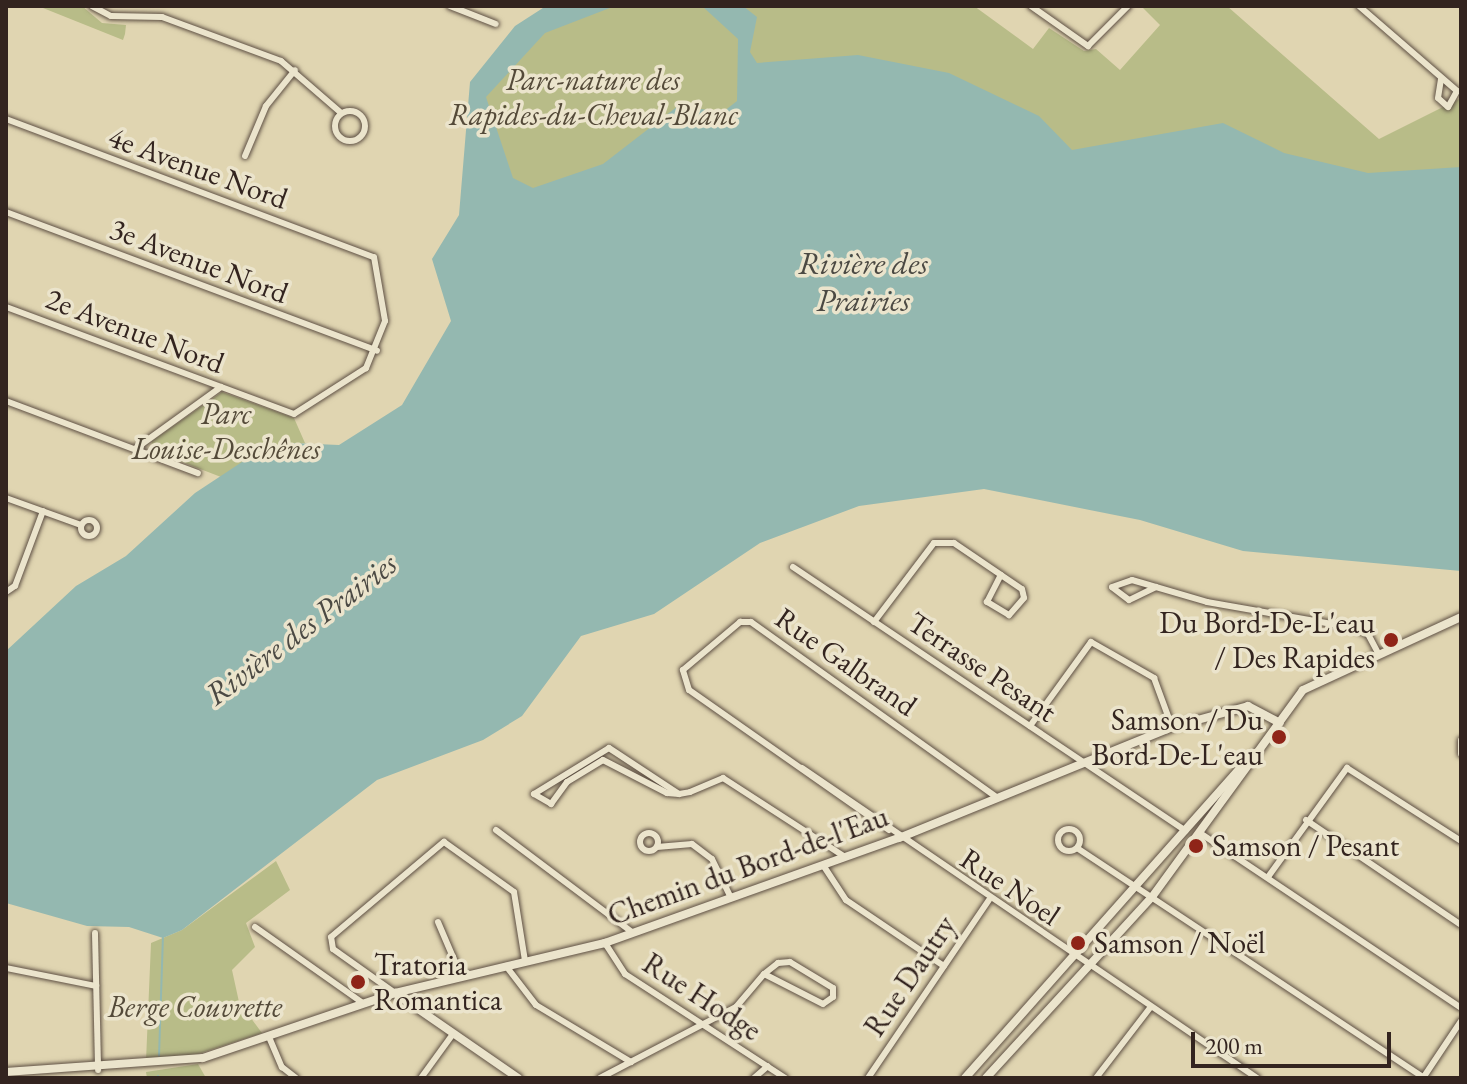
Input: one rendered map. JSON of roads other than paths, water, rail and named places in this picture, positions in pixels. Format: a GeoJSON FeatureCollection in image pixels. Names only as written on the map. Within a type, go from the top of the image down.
{"type":"FeatureCollection","features":[{"type":"Feature","properties":{"kind":"street"},"geometry":{"type":"LineString","coordinates":[[92,6],[108,16],[168,19],[295,70],[340,112],[362,119],[357,139],[339,136],[340,112]]}},
{"type":"Feature","properties":{"kind":"street"},"geometry":{"type":"LineString","coordinates":[[1031,6],[1088,46],[1128,6]]}},
{"type":"Feature","properties":{"kind":"street"},"geometry":{"type":"LineString","coordinates":[[1359,6],[1441,78],[1459,95],[1448,107],[1438,98],[1441,78]]}},
{"type":"Feature","properties":{"kind":"street"},"geometry":{"type":"LineString","coordinates":[[454,7],[496,24]]}},
{"type":"Feature","properties":{"kind":"street"},"geometry":{"type":"LineString","coordinates":[[245,156],[266,106],[295,70]]}},
{"type":"Feature","properties":{"kind":"street","name":"4e Avenue Nord"},"geometry":{"type":"LineString","coordinates":[[6,119],[374,257],[385,321],[377,351]]}},
{"type":"Feature","properties":{"kind":"street","name":"3e Avenue Nord"},"geometry":{"type":"LineString","coordinates":[[6,212],[377,351]]}},
{"type":"Feature","properties":{"kind":"street","name":"2e Avenue Nord"},"geometry":{"type":"LineString","coordinates":[[6,307],[294,414],[361,373],[377,351]]}},
{"type":"Feature","properties":{"kind":"street"},"geometry":{"type":"LineString","coordinates":[[135,449],[221,387]]}},
{"type":"Feature","properties":{"kind":"street"},"geometry":{"type":"LineString","coordinates":[[6,401],[198,473]]}},
{"type":"Feature","properties":{"kind":"street"},"geometry":{"type":"LineString","coordinates":[[6,498],[81,525]]}},
{"type":"Feature","properties":{"kind":"street"},"geometry":{"type":"LineString","coordinates":[[6,592],[14,589],[43,511]]}},
{"type":"Feature","properties":{"kind":"street"},"geometry":{"type":"LineString","coordinates":[[874,622],[934,543],[954,543],[1001,575],[1024,592],[1009,615],[987,602],[1001,575]]}},
{"type":"Feature","properties":{"kind":"street","name":"Terrasse Pesant"},"geometry":{"type":"LineString","coordinates":[[793,567],[1186,831]]}},
{"type":"Feature","properties":{"kind":"street"},"geometry":{"type":"LineString","coordinates":[[1156,587],[1129,600],[1112,587],[1132,580],[1355,628],[1368,634],[1378,653]]}},
{"type":"Feature","properties":{"kind":"street"},"geometry":{"type":"LineString","coordinates":[[965,1078],[1140,889],[1315,682],[1461,617]]}},
{"type":"Feature","properties":{"kind":"street","name":"Rue Galbrand"},"geometry":{"type":"LineString","coordinates":[[682,683],[683,670],[740,622],[751,622],[995,796]]}},
{"type":"Feature","properties":{"kind":"street"},"geometry":{"type":"LineString","coordinates":[[1030,726],[1091,642],[1154,678],[1172,727]]}},
{"type":"Feature","properties":{"kind":"street","name":"Rue Noel"},"geometry":{"type":"LineString","coordinates":[[682,683],[989,900],[1257,1078]]}},
{"type":"Feature","properties":{"kind":"street","name":"Chemin du Bord-de-l'Eau"},"geometry":{"type":"LineString","coordinates":[[6,1072],[174,1064],[269,1037],[395,993],[605,943],[899,838],[995,796],[1172,727],[1248,706],[1280,723]]}},
{"type":"Feature","properties":{"kind":"street"},"geometry":{"type":"LineString","coordinates":[[986,1078],[1090,969],[1152,897],[1280,723]]}},
{"type":"Feature","properties":{"kind":"street"},"geometry":{"type":"LineString","coordinates":[[1461,740],[1461,754]]}},
{"type":"Feature","properties":{"kind":"street"},"geometry":{"type":"LineString","coordinates":[[602,749],[537,787],[536,800],[551,804],[567,782],[603,760]]}},
{"type":"Feature","properties":{"kind":"street"},"geometry":{"type":"LineString","coordinates":[[602,749],[603,760]]}},
{"type":"Feature","properties":{"kind":"street"},"geometry":{"type":"LineString","coordinates":[[602,749],[679,794]]}},
{"type":"Feature","properties":{"kind":"street"},"geometry":{"type":"LineString","coordinates":[[603,760],[679,794],[730,779],[845,857]]}},
{"type":"Feature","properties":{"kind":"street"},"geometry":{"type":"LineString","coordinates":[[1268,877],[1335,775],[1353,769],[1461,841]]}},
{"type":"Feature","properties":{"kind":"street"},"geometry":{"type":"LineString","coordinates":[[1306,820],[1461,925]]}},
{"type":"Feature","properties":{"kind":"street"},"geometry":{"type":"LineString","coordinates":[[496,830],[633,933]]}},
{"type":"Feature","properties":{"kind":"street"},"geometry":{"type":"LineString","coordinates":[[1200,833],[1461,1008]]}},
{"type":"Feature","properties":{"kind":"street"},"geometry":{"type":"LineString","coordinates":[[518,1078],[333,949],[331,937],[449,842],[514,892],[525,961]]}},
{"type":"Feature","properties":{"kind":"street"},"geometry":{"type":"LineString","coordinates":[[657,847],[692,844],[712,859],[731,898]]}},
{"type":"Feature","properties":{"kind":"street"},"geometry":{"type":"LineString","coordinates":[[1077,848],[1424,1078],[1461,1021]]}},
{"type":"Feature","properties":{"kind":"street"},"geometry":{"type":"LineString","coordinates":[[823,864],[846,900],[944,966]]}},
{"type":"Feature","properties":{"kind":"street","name":"Rue Dautry"},"geometry":{"type":"LineString","coordinates":[[868,1078],[989,900]]}},
{"type":"Feature","properties":{"kind":"street"},"geometry":{"type":"LineString","coordinates":[[438,922],[461,976]]}},
{"type":"Feature","properties":{"kind":"street"},"geometry":{"type":"LineString","coordinates":[[255,927],[364,1004]]}},
{"type":"Feature","properties":{"kind":"street"},"geometry":{"type":"LineString","coordinates":[[95,933],[98,1070]]}},
{"type":"Feature","properties":{"kind":"street","name":"Rue Hodge"},"geometry":{"type":"LineString","coordinates":[[605,943],[625,974],[785,1078]]}},
{"type":"Feature","properties":{"kind":"street"},"geometry":{"type":"LineString","coordinates":[[600,1078],[736,1007],[764,974],[790,962],[833,988],[833,997],[823,1004],[764,974]]}},
{"type":"Feature","properties":{"kind":"street"},"geometry":{"type":"LineString","coordinates":[[506,966],[536,1005],[631,1062]]}},
{"type":"Feature","properties":{"kind":"street"},"geometry":{"type":"LineString","coordinates":[[6,968],[96,986]]}},
{"type":"Feature","properties":{"kind":"street"},"geometry":{"type":"LineString","coordinates":[[1096,1078],[1150,1008]]}},
{"type":"Feature","properties":{"kind":"street"},"geometry":{"type":"LineString","coordinates":[[421,1078],[453,1034]]}},
{"type":"Feature","properties":{"kind":"street"},"geometry":{"type":"LineString","coordinates":[[269,1037],[282,1067],[296,1078]]}},
{"type":"Feature","properties":{"kind":"street"},"geometry":{"type":"LineString","coordinates":[[754,1078],[768,1066]]}},
{"type":"Feature","properties":{"kind":"water","name":"Rivière des Prairies"},"geometry":{"type":"Polygon","coordinates":[[[546,6],[615,6],[545,33],[486,97],[513,178],[533,188],[603,164],[678,106],[723,112],[737,101],[738,39],[702,6],[743,6],[757,17],[750,52],[757,63],[858,55],[949,73],[1039,116],[1072,150],[1223,123],[1284,153],[1368,173],[1461,167],[1461,571],[1243,551],[1140,520],[984,489],[859,506],[760,543],[654,614],[581,636],[522,716],[483,740],[377,780],[182,930],[163,938],[129,927],[87,926],[6,903],[6,651],[76,586],[126,556],[195,493],[257,452],[292,443],[339,445],[402,405],[451,321],[432,259],[459,215],[470,82],[515,26],[546,6]]]}},
{"type":"Feature","properties":{"kind":"waterway"},"geometry":{"type":"LineString","coordinates":[[159,1056],[163,938]]}},
{"type":"Feature","properties":{"kind":"place","name":"Du Bord-De-L'eau / Des Rapides"},"geometry":{"type":"Point","coordinates":[1391,640]}},
{"type":"Feature","properties":{"kind":"place","name":"Samson / Du Bord-De-L'eau"},"geometry":{"type":"Point","coordinates":[1279,737]}},
{"type":"Feature","properties":{"kind":"place","name":"Samson / Pesant"},"geometry":{"type":"Point","coordinates":[1196,846]}},
{"type":"Feature","properties":{"kind":"place","name":"Samson / Noël"},"geometry":{"type":"Point","coordinates":[1078,943]}},
{"type":"Feature","properties":{"kind":"place","name":"Tratoria Romantica"},"geometry":{"type":"Point","coordinates":[358,982]}},
{"type":"Feature","properties":{"kind":"park label","name":"Parc-nature des Rapides-du-Cheval-Blanc"},"geometry":{"type":"Point","coordinates":[593,97]}},
{"type":"Feature","properties":{"kind":"park label","name":"Parc Louise-Deschênes"},"geometry":{"type":"Point","coordinates":[226,431]}},
{"type":"Feature","properties":{"kind":"park label","name":"Berge Couvrette"},"geometry":{"type":"Point","coordinates":[195,1007]}}]}
